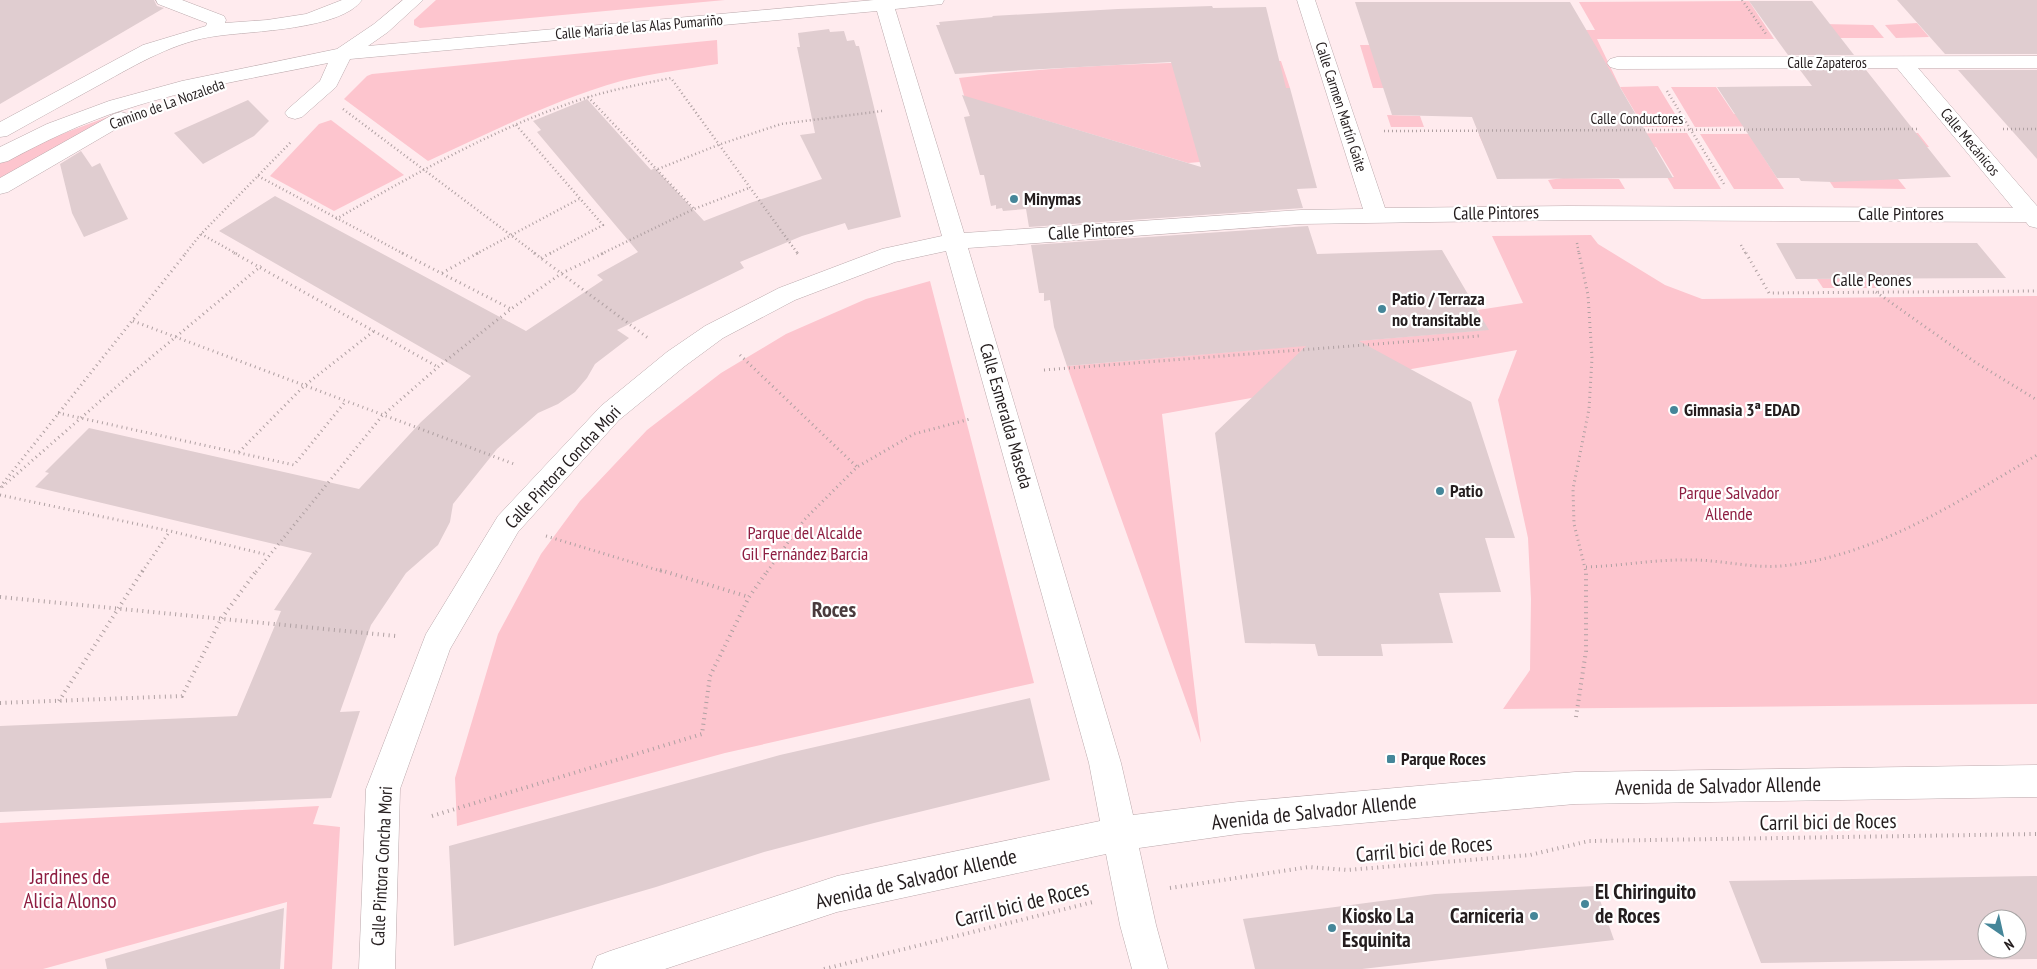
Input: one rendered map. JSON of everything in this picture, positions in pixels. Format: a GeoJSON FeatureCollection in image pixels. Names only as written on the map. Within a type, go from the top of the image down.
{"type":"FeatureCollection","features":[{"type":"Feature","properties":{"kind":"street"},"geometry":{"type":"LineString","coordinates":[[166,0],[218,20],[214,30]]}},
{"type":"Feature","properties":{"kind":"street"},"geometry":{"type":"LineString","coordinates":[[0,131],[150,49],[214,30],[267,26],[310,19],[348,4],[353,0]]}},
{"type":"Feature","properties":{"kind":"street","name":"Camino de La Nozaleda"},"geometry":{"type":"LineString","coordinates":[[0,156],[54,128],[116,105],[182,86],[342,54],[381,28],[414,0]]}},
{"type":"Feature","properties":{"kind":"street","name":"Calle María de las Alas Pumariño"},"geometry":{"type":"LineString","coordinates":[[342,54],[884,2],[935,0]]}},
{"type":"Feature","properties":{"kind":"street","name":"Calle Carmen Martín Gaite"},"geometry":{"type":"LineString","coordinates":[[1306,0],[1376,214]]}},
{"type":"Feature","properties":{"kind":"street","name":"Calle Esmeralda Maseda"},"geometry":{"type":"LineString","coordinates":[[884,2],[955,241],[1105,763],[1131,893],[1150,969]]}},
{"type":"Feature","properties":{"kind":"street"},"geometry":{"type":"LineString","coordinates":[[295,113],[329,83],[342,54]]}},
{"type":"Feature","properties":{"kind":"street","name":"Calle Zapateros"},"geometry":{"type":"LineString","coordinates":[[1617,63],[2037,62]]}},
{"type":"Feature","properties":{"kind":"street","name":"Calle Mecánicos"},"geometry":{"type":"LineString","coordinates":[[1903,63],[2035,217]]}},
{"type":"Feature","properties":{"kind":"street","name":"Camino de La Nozaleda"},"geometry":{"type":"LineString","coordinates":[[0,187],[113,121],[258,72]]}},
{"type":"Feature","properties":{"kind":"street","name":"Calle Pintores"},"geometry":{"type":"LineString","coordinates":[[955,241],[1301,217],[1376,214],[1567,213],[2035,217]]}},
{"type":"Feature","properties":{"kind":"street","name":"Calle Pintora Concha Mori"},"geometry":{"type":"LineString","coordinates":[[377,969],[383,789],[437,644],[508,524],[610,413],[676,359],[714,332],[786,294],[890,255],[955,241]]}},
{"type":"Feature","properties":{"kind":"street","name":"Avenida de Salvador Allende"},"geometry":{"type":"LineString","coordinates":[[610,969],[837,894],[1119,834],[1262,815],[1575,788],[2037,782]]}},
{"type":"Feature","properties":{"kind":"path"},"geometry":{"type":"LineString","coordinates":[[1650,63],[1726,187]]}},
{"type":"Feature","properties":{"kind":"path"},"geometry":{"type":"LineString","coordinates":[[336,219],[424,170],[516,125],[588,97],[634,83],[671,78],[804,262]]}},
{"type":"Feature","properties":{"kind":"path"},"geometry":{"type":"LineString","coordinates":[[588,97],[658,169],[694,210]]}},
{"type":"Feature","properties":{"kind":"path"},"geometry":{"type":"LineString","coordinates":[[340,107],[654,342]]}},
{"type":"Feature","properties":{"kind":"path"},"geometry":{"type":"LineString","coordinates":[[658,169],[718,145],[781,124],[887,110]]}},
{"type":"Feature","properties":{"kind":"path"},"geometry":{"type":"LineString","coordinates":[[516,125],[603,225],[541,258]]}},
{"type":"Feature","properties":{"kind":"path","name":"Calle Conductores"},"geometry":{"type":"LineString","coordinates":[[1348,132],[1926,129]]}},
{"type":"Feature","properties":{"kind":"path"},"geometry":{"type":"LineString","coordinates":[[1998,129],[2037,129]]}},
{"type":"Feature","properties":{"kind":"path"},"geometry":{"type":"LineString","coordinates":[[0,488],[201,234],[292,142]]}},
{"type":"Feature","properties":{"kind":"path"},"geometry":{"type":"LineString","coordinates":[[258,176],[336,219],[511,309]]}},
{"type":"Feature","properties":{"kind":"path"},"geometry":{"type":"LineString","coordinates":[[0,703],[182,696],[221,619],[268,555],[382,416],[438,367],[511,309],[562,273],[694,210],[749,188]]}},
{"type":"Feature","properties":{"kind":"path"},"geometry":{"type":"LineString","coordinates":[[442,273],[510,234],[579,199]]}},
{"type":"Feature","properties":{"kind":"path"},"geometry":{"type":"LineString","coordinates":[[201,234],[438,367]]}},
{"type":"Feature","properties":{"kind":"path"},"geometry":{"type":"LineString","coordinates":[[1575,235],[1588,295],[1592,358],[1590,409],[1573,489],[1574,524],[1586,568],[1586,651],[1576,717]]}},
{"type":"Feature","properties":{"kind":"path","name":"Calle Peones"},"geometry":{"type":"LineString","coordinates":[[1738,240],[1769,293],[2037,292]]}},
{"type":"Feature","properties":{"kind":"path"},"geometry":{"type":"LineString","coordinates":[[0,488],[172,337],[261,266]]}},
{"type":"Feature","properties":{"kind":"path"},"geometry":{"type":"LineString","coordinates":[[1876,292],[1963,355],[2037,400]]}},
{"type":"Feature","properties":{"kind":"path"},"geometry":{"type":"LineString","coordinates":[[133,321],[515,465]]}},
{"type":"Feature","properties":{"kind":"path"},"geometry":{"type":"LineString","coordinates":[[238,452],[304,386],[374,331]]}},
{"type":"Feature","properties":{"kind":"path"},"geometry":{"type":"LineString","coordinates":[[1044,370],[1479,336]]}},
{"type":"Feature","properties":{"kind":"path"},"geometry":{"type":"LineString","coordinates":[[737,353],[857,467]]}},
{"type":"Feature","properties":{"kind":"path"},"geometry":{"type":"LineString","coordinates":[[58,414],[79,417],[294,465],[345,402]]}},
{"type":"Feature","properties":{"kind":"path"},"geometry":{"type":"LineString","coordinates":[[432,816],[702,734],[710,676],[749,597],[804,520],[857,467],[914,434],[978,417]]}},
{"type":"Feature","properties":{"kind":"path"},"geometry":{"type":"LineString","coordinates":[[1586,568],[1702,560],[1754,567],[1777,567],[1820,559],[1892,534],[1942,510],[2037,456]]}},
{"type":"Feature","properties":{"kind":"path"},"geometry":{"type":"LineString","coordinates":[[0,495],[170,531],[268,555]]}},
{"type":"Feature","properties":{"kind":"path"},"geometry":{"type":"LineString","coordinates":[[59,701],[116,610],[170,531]]}},
{"type":"Feature","properties":{"kind":"path"},"geometry":{"type":"LineString","coordinates":[[540,534],[749,597]]}},
{"type":"Feature","properties":{"kind":"path"},"geometry":{"type":"LineString","coordinates":[[0,597],[116,610],[396,636]]}},
{"type":"Feature","properties":{"kind":"path","name":"Carril bici de Roces"},"geometry":{"type":"LineString","coordinates":[[824,969],[1131,893],[1309,868],[1347,870],[1530,855],[1589,840],[2037,834]]}},
{"type":"Feature","properties":{"kind":"green space"},"geometry":{"type":"Polygon","coordinates":[[[436,0],[725,0],[420,28],[414,25],[414,20],[436,0]]]}},
{"type":"Feature","properties":{"kind":"green space"},"geometry":{"type":"Polygon","coordinates":[[[1749,1],[1774,39],[1597,39],[1620,87],[1373,88],[1360,45],[1514,44],[1570,30],[1595,30],[1579,2],[1749,1]]]}},
{"type":"Feature","properties":{"kind":"green space"},"geometry":{"type":"Polygon","coordinates":[[[1917,23],[1929,37],[1896,38],[1885,25],[1917,23]]]}},
{"type":"Feature","properties":{"kind":"green space"},"geometry":{"type":"Polygon","coordinates":[[[1822,24],[1873,25],[1884,38],[1820,38],[1822,24]]]}},
{"type":"Feature","properties":{"kind":"green space"},"geometry":{"type":"Polygon","coordinates":[[[717,40],[718,64],[669,71],[621,81],[571,97],[428,161],[344,99],[367,76],[372,74],[717,40]]]}},
{"type":"Feature","properties":{"kind":"green space"},"geometry":{"type":"Polygon","coordinates":[[[1281,61],[1290,88],[1234,88],[1200,162],[1188,163],[1014,111],[970,116],[959,78],[1039,70],[1120,65],[1281,61]]]}},
{"type":"Feature","properties":{"kind":"green space"},"geometry":{"type":"Polygon","coordinates":[[[1658,86],[1683,127],[1602,127],[1613,114],[1636,114],[1620,87],[1658,86]]]}},
{"type":"Feature","properties":{"kind":"green space"},"geometry":{"type":"Polygon","coordinates":[[[1671,87],[1716,87],[1734,114],[1756,114],[1776,126],[1695,127],[1671,87]]]}},
{"type":"Feature","properties":{"kind":"green space"},"geometry":{"type":"Polygon","coordinates":[[[1387,115],[1420,116],[1424,127],[1391,127],[1387,115]]]}},
{"type":"Feature","properties":{"kind":"green space"},"geometry":{"type":"Polygon","coordinates":[[[110,116],[0,180],[0,162],[62,134],[110,116]]]}},
{"type":"Feature","properties":{"kind":"green space"},"geometry":{"type":"Polygon","coordinates":[[[331,120],[404,175],[334,211],[270,176],[319,124],[331,120]]]}},
{"type":"Feature","properties":{"kind":"green space"},"geometry":{"type":"Polygon","coordinates":[[[1687,133],[1721,189],[1674,189],[1667,177],[1674,177],[1656,147],[1485,148],[1479,135],[1687,133]]]}},
{"type":"Feature","properties":{"kind":"green space"},"geometry":{"type":"Polygon","coordinates":[[[1918,133],[1929,147],[1757,147],[1784,189],[1734,189],[1700,134],[1918,133]]]}},
{"type":"Feature","properties":{"kind":"green space"},"geometry":{"type":"Polygon","coordinates":[[[1563,178],[1619,179],[1625,189],[1553,189],[1548,180],[1563,178]]]}},
{"type":"Feature","properties":{"kind":"green space"},"geometry":{"type":"Polygon","coordinates":[[[1828,179],[1898,179],[1906,189],[1834,188],[1828,179]]]}},
{"type":"Feature","properties":{"kind":"green space","name":"Parque Salvador Allende"},"geometry":{"type":"Polygon","coordinates":[[[1591,235],[1598,244],[1665,285],[1702,299],[2037,296],[2037,704],[1503,709],[1530,670],[1531,599],[1528,538],[1498,400],[1517,350],[1162,414],[1201,743],[1067,366],[1484,330],[1478,310],[1523,303],[1492,236],[1591,235]]]}},
{"type":"Feature","properties":{"kind":"green space"},"geometry":{"type":"Polygon","coordinates":[[[1817,279],[1892,279],[1898,288],[1823,288],[1817,279]]]}},
{"type":"Feature","properties":{"kind":"green space","name":"Parque del Alcalde Gil Fernández Barcia"},"geometry":{"type":"Polygon","coordinates":[[[930,281],[1034,683],[725,753],[457,826],[455,778],[498,634],[541,554],[580,501],[647,430],[721,373],[786,334],[866,299],[930,281]]]}},
{"type":"Feature","properties":{"kind":"green space","name":"Jardines de Alicia Alonso"},"geometry":{"type":"Polygon","coordinates":[[[319,806],[313,824],[340,827],[332,969],[284,969],[287,902],[43,969],[0,969],[0,823],[319,806]]]}},
{"type":"Feature","properties":{"kind":"building"},"geometry":{"type":"Polygon","coordinates":[[[0,0],[154,0],[157,6],[164,8],[0,104],[0,0]]]}},
{"type":"Feature","properties":{"kind":"building"},"geometry":{"type":"Polygon","coordinates":[[[1897,0],[2037,0],[2037,54],[1945,54],[1897,0]]]}},
{"type":"Feature","properties":{"kind":"building"},"geometry":{"type":"Polygon","coordinates":[[[1749,1],[1812,1],[1854,55],[1788,55],[1749,1]]]}},
{"type":"Feature","properties":{"kind":"building"},"geometry":{"type":"Polygon","coordinates":[[[1355,2],[1570,2],[1673,178],[1497,179],[1472,117],[1392,115],[1355,2]]]}},
{"type":"Feature","properties":{"kind":"building"},"geometry":{"type":"Polygon","coordinates":[[[1212,6],[1213,8],[1266,7],[1286,88],[1290,88],[1317,188],[1297,189],[1303,208],[1029,227],[1026,209],[1003,211],[1002,208],[996,209],[996,205],[991,206],[984,175],[980,175],[964,117],[970,116],[962,95],[1201,167],[1171,62],[955,74],[936,25],[940,25],[939,22],[992,16],[1212,6]]]}},
{"type":"Feature","properties":{"kind":"building"},"geometry":{"type":"Polygon","coordinates":[[[829,29],[830,32],[844,31],[847,41],[854,40],[856,46],[859,46],[901,217],[848,230],[845,223],[802,236],[740,262],[744,268],[617,330],[629,338],[595,364],[587,378],[575,392],[558,404],[538,413],[497,449],[453,504],[450,522],[438,545],[406,573],[371,625],[340,712],[360,711],[331,798],[0,812],[0,726],[237,716],[281,611],[274,610],[312,553],[35,487],[49,473],[45,472],[89,428],[359,489],[421,422],[471,376],[219,231],[275,196],[526,331],[603,280],[597,275],[638,252],[537,132],[541,130],[533,121],[587,99],[651,170],[655,168],[704,221],[750,203],[822,179],[800,135],[815,133],[797,47],[800,47],[798,33],[829,29]]]}},
{"type":"Feature","properties":{"kind":"building"},"geometry":{"type":"Polygon","coordinates":[[[1800,70],[1866,70],[1951,177],[1833,182],[1801,181],[1799,178],[1777,178],[1717,87],[1812,86],[1800,70]]]}},
{"type":"Feature","properties":{"kind":"building"},"geometry":{"type":"Polygon","coordinates":[[[1958,70],[2037,70],[2037,159],[1958,70]]]}},
{"type":"Feature","properties":{"kind":"building"},"geometry":{"type":"Polygon","coordinates":[[[248,100],[269,121],[254,136],[203,164],[174,133],[248,100]]]}},
{"type":"Feature","properties":{"kind":"building"},"geometry":{"type":"Polygon","coordinates":[[[81,151],[92,167],[100,163],[128,219],[84,237],[72,213],[60,164],[81,151]]]}},
{"type":"Feature","properties":{"kind":"building"},"geometry":{"type":"Polygon","coordinates":[[[1308,226],[1317,254],[1442,250],[1489,330],[1359,341],[1471,402],[1515,538],[1485,538],[1501,592],[1439,593],[1453,643],[1381,644],[1383,656],[1318,656],[1315,644],[1245,643],[1215,433],[1306,346],[1067,366],[1054,327],[1050,300],[1044,301],[1044,293],[1039,293],[1031,245],[1308,226]]]}},
{"type":"Feature","properties":{"kind":"building"},"geometry":{"type":"Polygon","coordinates":[[[1776,243],[1977,243],[2006,278],[1796,279],[1776,243]]]}},
{"type":"Feature","properties":{"kind":"building"},"geometry":{"type":"Polygon","coordinates":[[[1030,698],[1050,780],[764,852],[656,887],[454,946],[449,846],[780,755],[1030,698]]]}},
{"type":"Feature","properties":{"kind":"building"},"geometry":{"type":"Polygon","coordinates":[[[2037,876],[2037,959],[1761,963],[1729,881],[2037,876]]]}},
{"type":"Feature","properties":{"kind":"building"},"geometry":{"type":"Polygon","coordinates":[[[1595,886],[1614,940],[1362,969],[1255,969],[1243,919],[1435,894],[1595,886]]]}},
{"type":"Feature","properties":{"kind":"building"},"geometry":{"type":"Polygon","coordinates":[[[284,908],[280,969],[107,969],[105,959],[284,908]]]}},
{"type":"Feature","properties":{"kind":"place","name":"Minymas"},"geometry":{"type":"Point","coordinates":[1014,199]}},
{"type":"Feature","properties":{"kind":"place","name":"Patio / Terraza no transitable"},"geometry":{"type":"Point","coordinates":[1382,309]}},
{"type":"Feature","properties":{"kind":"place","name":"Gimnasia 3ª EDAD"},"geometry":{"type":"Point","coordinates":[1674,410]}},
{"type":"Feature","properties":{"kind":"place","name":"Patio"},"geometry":{"type":"Point","coordinates":[1440,491]}},
{"type":"Feature","properties":{"kind":"place","name":"Parque Roces"},"geometry":{"type":"Point","coordinates":[1391,759]}},
{"type":"Feature","properties":{"kind":"place","name":"El Chiringuito de Roces"},"geometry":{"type":"Point","coordinates":[1585,904]}},
{"type":"Feature","properties":{"kind":"place","name":"Carniceria"},"geometry":{"type":"Point","coordinates":[1534,916]}},
{"type":"Feature","properties":{"kind":"place","name":"Kiosko La Esquinita"},"geometry":{"type":"Point","coordinates":[1332,928]}},
{"type":"Feature","properties":{"kind":"district","name":"Roces"},"geometry":{"type":"Point","coordinates":[834,609]}}]}
